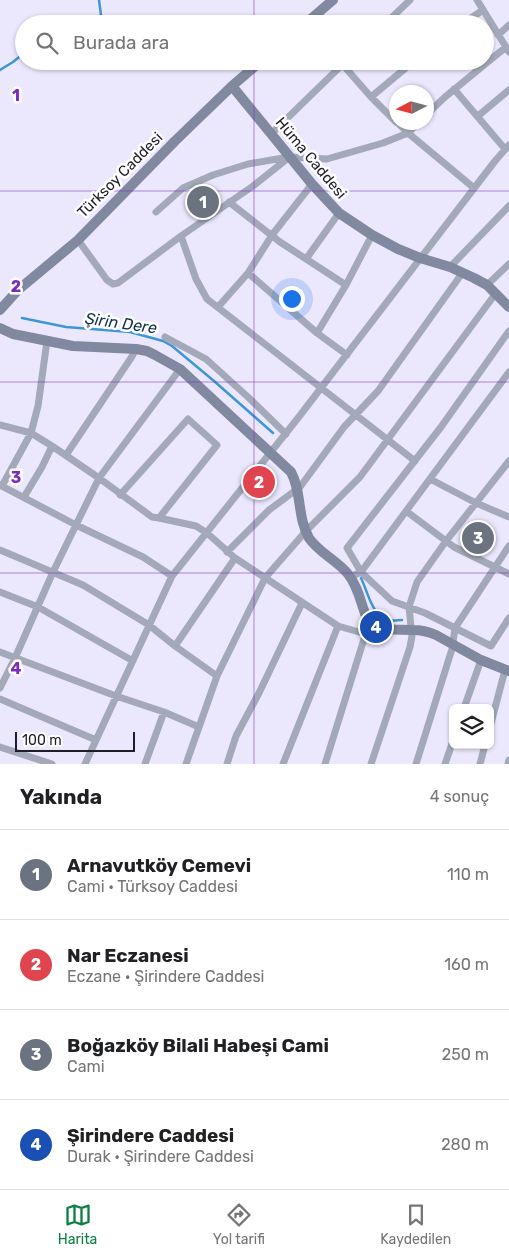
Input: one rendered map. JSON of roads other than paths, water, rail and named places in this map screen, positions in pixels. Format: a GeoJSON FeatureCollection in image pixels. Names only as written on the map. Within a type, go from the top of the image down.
{"type":"FeatureCollection","features":[{"type":"Feature","properties":{"kind":"street"},"geometry":{"type":"LineString","coordinates":[[316,15],[333,0]]}},
{"type":"Feature","properties":{"kind":"street"},"geometry":{"type":"LineString","coordinates":[[394,15],[410,0]]}},
{"type":"Feature","properties":{"kind":"street"},"geometry":{"type":"LineString","coordinates":[[477,0],[486,15]]}},
{"type":"Feature","properties":{"kind":"street"},"geometry":{"type":"LineString","coordinates":[[476,15],[483,10]]}},
{"type":"Feature","properties":{"kind":"street"},"geometry":{"type":"LineString","coordinates":[[498,35],[509,25]]}},
{"type":"Feature","properties":{"kind":"street"},"geometry":{"type":"LineString","coordinates":[[494,28],[508,50],[494,60]]}},
{"type":"Feature","properties":{"kind":"street","name":"Türksoy Caddesi"},"geometry":{"type":"LineString","coordinates":[[0,310],[18,290],[78,240],[175,141],[251,70]]}},
{"type":"Feature","properties":{"kind":"street"},"geometry":{"type":"LineString","coordinates":[[271,134],[338,70]]}},
{"type":"Feature","properties":{"kind":"street"},"geometry":{"type":"LineString","coordinates":[[350,70],[371,97],[389,114]]}},
{"type":"Feature","properties":{"kind":"street"},"geometry":{"type":"LineString","coordinates":[[371,97],[403,70]]}},
{"type":"Feature","properties":{"kind":"street"},"geometry":{"type":"LineString","coordinates":[[434,108],[454,89],[480,70]]}},
{"type":"Feature","properties":{"kind":"street","name":"Hüma Caddesi"},"geometry":{"type":"LineString","coordinates":[[232,86],[289,157],[339,213],[372,235],[398,249],[450,267],[487,285],[509,307]]}},
{"type":"Feature","properties":{"kind":"street"},"geometry":{"type":"LineString","coordinates":[[85,764],[172,576],[286,434],[507,147],[454,89]]}},
{"type":"Feature","properties":{"kind":"street"},"geometry":{"type":"LineString","coordinates":[[478,116],[509,90]]}},
{"type":"Feature","properties":{"kind":"street"},"geometry":{"type":"LineString","coordinates":[[404,130],[474,188]]}},
{"type":"Feature","properties":{"kind":"street"},"geometry":{"type":"LineString","coordinates":[[156,212],[184,188],[248,164],[289,157],[327,159],[383,143],[408,134],[412,130]]}},
{"type":"Feature","properties":{"kind":"street"},"geometry":{"type":"LineString","coordinates":[[78,240],[107,280],[116,284],[253,186],[289,157]]}},
{"type":"Feature","properties":{"kind":"street"},"geometry":{"type":"LineString","coordinates":[[218,307],[248,273],[272,235],[312,184]]}},
{"type":"Feature","properties":{"kind":"street"},"geometry":{"type":"LineString","coordinates":[[230,202],[280,242],[346,285]]}},
{"type":"Feature","properties":{"kind":"street"},"geometry":{"type":"LineString","coordinates":[[450,267],[509,206]]}},
{"type":"Feature","properties":{"kind":"street"},"geometry":{"type":"LineString","coordinates":[[306,259],[339,213]]}},
{"type":"Feature","properties":{"kind":"street"},"geometry":{"type":"LineString","coordinates":[[317,333],[346,285],[372,235]]}},
{"type":"Feature","properties":{"kind":"street"},"geometry":{"type":"LineString","coordinates":[[181,236],[196,279],[207,298],[415,461]]}},
{"type":"Feature","properties":{"kind":"street"},"geometry":{"type":"LineString","coordinates":[[487,285],[509,264]]}},
{"type":"Feature","properties":{"kind":"street"},"geometry":{"type":"LineString","coordinates":[[227,552],[270,510],[300,487],[344,427],[378,391],[462,272]]}},
{"type":"Feature","properties":{"kind":"street"},"geometry":{"type":"LineString","coordinates":[[248,273],[317,333],[347,355]]}},
{"type":"Feature","properties":{"kind":"street"},"geometry":{"type":"LineString","coordinates":[[186,764],[217,676],[265,578],[306,531],[360,477],[496,293]]}},
{"type":"Feature","properties":{"kind":"street"},"geometry":{"type":"LineString","coordinates":[[0,328],[13,334],[73,346],[136,349],[156,355],[180,369],[294,477],[302,522],[310,539],[343,568],[350,577],[358,591],[369,624],[325,764]]}},
{"type":"Feature","properties":{"kind":"street"},"geometry":{"type":"LineString","coordinates":[[509,331],[441,427],[347,548],[361,572],[392,601],[425,613],[490,646],[509,618]]}},
{"type":"Feature","properties":{"kind":"street"},"geometry":{"type":"LineString","coordinates":[[165,337],[206,359],[286,434]]}},
{"type":"Feature","properties":{"kind":"street"},"geometry":{"type":"LineString","coordinates":[[47,341],[38,406],[31,433],[1,485],[76,525],[143,557],[172,576]]}},
{"type":"Feature","properties":{"kind":"street"},"geometry":{"type":"LineString","coordinates":[[66,455],[136,349]]}},
{"type":"Feature","properties":{"kind":"street"},"geometry":{"type":"LineString","coordinates":[[0,688],[98,478],[180,369]]}},
{"type":"Feature","properties":{"kind":"street"},"geometry":{"type":"LineString","coordinates":[[350,577],[361,572],[509,372]]}},
{"type":"Feature","properties":{"kind":"street"},"geometry":{"type":"LineString","coordinates":[[120,495],[188,419],[217,445],[159,518]]}},
{"type":"Feature","properties":{"kind":"street"},"geometry":{"type":"LineString","coordinates":[[0,425],[31,433],[66,455],[152,517],[196,526],[234,558],[338,626],[366,634]]}},
{"type":"Feature","properties":{"kind":"street"},"geometry":{"type":"LineString","coordinates":[[24,497],[52,446]]}},
{"type":"Feature","properties":{"kind":"street"},"geometry":{"type":"LineString","coordinates":[[371,764],[410,648],[412,636],[409,607],[417,582],[446,541],[509,461]]}},
{"type":"Feature","properties":{"kind":"street"},"geometry":{"type":"LineString","coordinates":[[430,479],[476,503],[509,517]]}},
{"type":"Feature","properties":{"kind":"street"},"geometry":{"type":"LineString","coordinates":[[406,511],[454,547],[509,574]]}},
{"type":"Feature","properties":{"kind":"street"},"geometry":{"type":"LineString","coordinates":[[416,764],[452,644],[454,628],[509,546]]}},
{"type":"Feature","properties":{"kind":"street"},"geometry":{"type":"LineString","coordinates":[[0,550],[82,585],[149,626],[217,676]]}},
{"type":"Feature","properties":{"kind":"street"},"geometry":{"type":"LineString","coordinates":[[174,646],[234,558]]}},
{"type":"Feature","properties":{"kind":"street"},"geometry":{"type":"LineString","coordinates":[[0,592],[38,607],[133,661]]}},
{"type":"Feature","properties":{"kind":"street"},"geometry":{"type":"LineString","coordinates":[[227,764],[236,736],[302,603]]}},
{"type":"Feature","properties":{"kind":"street"},"geometry":{"type":"LineString","coordinates":[[369,624],[387,630],[411,629],[429,632],[481,660],[507,671],[494,714]]}},
{"type":"Feature","properties":{"kind":"street"},"geometry":{"type":"LineString","coordinates":[[283,764],[338,626]]}},
{"type":"Feature","properties":{"kind":"street"},"geometry":{"type":"LineString","coordinates":[[0,652],[164,712],[199,727]]}},
{"type":"Feature","properties":{"kind":"street"},"geometry":{"type":"LineString","coordinates":[[465,704],[481,660]]}},
{"type":"Feature","properties":{"kind":"street"},"geometry":{"type":"LineString","coordinates":[[0,699],[96,740]]}},
{"type":"Feature","properties":{"kind":"street"},"geometry":{"type":"LineString","coordinates":[[145,764],[164,712]]}},
{"type":"Feature","properties":{"kind":"street"},"geometry":{"type":"LineString","coordinates":[[0,747],[32,761],[52,764]]}},
{"type":"Feature","properties":{"kind":"street"},"geometry":{"type":"LineString","coordinates":[[445,764],[450,749]]}},
{"type":"Feature","properties":{"kind":"street"},"geometry":{"type":"LineString","coordinates":[[480,764],[484,749]]}},
{"type":"Feature","properties":{"kind":"street"},"geometry":{"type":"LineString","coordinates":[[508,764],[509,760]]}},
{"type":"Feature","properties":{"kind":"waterway"},"geometry":{"type":"LineString","coordinates":[[99,0],[101,15]]}},
{"type":"Feature","properties":{"kind":"waterway"},"geometry":{"type":"LineString","coordinates":[[0,70],[15,60]]}},
{"type":"Feature","properties":{"kind":"waterway","name":"Şirin Dere"},"geometry":{"type":"LineString","coordinates":[[22,318],[66,327],[130,332],[163,341],[172,346],[214,381],[273,433]]}},
{"type":"Feature","properties":{"kind":"waterway","name":"Şirin Dere"},"geometry":{"type":"LineString","coordinates":[[361,578],[371,603],[378,614],[389,620],[402,620]]}},
{"type":"Feature","properties":{"kind":"place","name":"Arnavutköy Cemevi"},"geometry":{"type":"Point","coordinates":[203,202]}},
{"type":"Feature","properties":{"kind":"place","name":"Nar Eczanesi"},"geometry":{"type":"Point","coordinates":[259,482]}},
{"type":"Feature","properties":{"kind":"place","name":"Boğazköy Bilali Habeşi Cami"},"geometry":{"type":"Point","coordinates":[478,538]}},
{"type":"Feature","properties":{"kind":"place","name":"Şirindere Caddesi"},"geometry":{"type":"Point","coordinates":[376,627]}}]}
